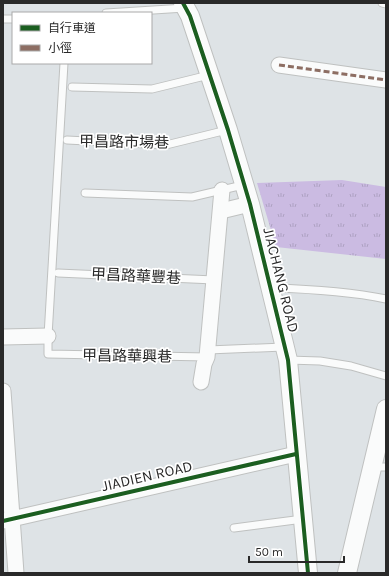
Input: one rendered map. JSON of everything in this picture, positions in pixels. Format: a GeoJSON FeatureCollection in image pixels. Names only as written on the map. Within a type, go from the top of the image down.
{"type":"FeatureCollection","features":[{"type":"Feature","properties":{"kind":"street","name":"JIACHANG ROAD"},"geometry":{"type":"LineString","coordinates":[[185,5],[228,130],[250,204],[286,354],[308,573]]}},
{"type":"Feature","properties":{"kind":"street"},"geometry":{"type":"LineString","coordinates":[[279,65],[386,80]]}},
{"type":"Feature","properties":{"kind":"street"},"geometry":{"type":"LineString","coordinates":[[201,382],[204,364],[208,354],[222,190]]}},
{"type":"Feature","properties":{"kind":"street"},"geometry":{"type":"LineString","coordinates":[[221,211],[250,204]]}},
{"type":"Feature","properties":{"kind":"street"},"geometry":{"type":"LineString","coordinates":[[3,337],[48,336]]}},
{"type":"Feature","properties":{"kind":"street"},"geometry":{"type":"LineString","coordinates":[[3,391],[8,520],[16,573]]}},
{"type":"Feature","properties":{"kind":"street"},"geometry":{"type":"LineString","coordinates":[[347,573],[379,467],[386,409]]}},
{"type":"Feature","properties":{"kind":"street","name":"JIADIEN ROAD"},"geometry":{"type":"LineString","coordinates":[[8,520],[296,454]]}},
{"type":"Feature","properties":{"kind":"lane"},"geometry":{"type":"LineString","coordinates":[[382,3],[386,4]]}},
{"type":"Feature","properties":{"kind":"lane"},"geometry":{"type":"LineString","coordinates":[[116,12],[185,5]]}},
{"type":"Feature","properties":{"kind":"lane"},"geometry":{"type":"LineString","coordinates":[[48,336],[64,64]]}},
{"type":"Feature","properties":{"kind":"lane"},"geometry":{"type":"LineString","coordinates":[[72,87],[152,89],[209,75]]}},
{"type":"Feature","properties":{"kind":"lane","name":"甲昌路市場巷"},"geometry":{"type":"LineString","coordinates":[[68,140],[166,145],[228,130]]}},
{"type":"Feature","properties":{"kind":"lane"},"geometry":{"type":"LineString","coordinates":[[85,193],[192,197],[244,185]]}},
{"type":"Feature","properties":{"kind":"lane","name":"甲昌路華豐巷"},"geometry":{"type":"LineString","coordinates":[[58,273],[214,280]]}},
{"type":"Feature","properties":{"kind":"lane"},"geometry":{"type":"LineString","coordinates":[[269,288],[315,289],[361,294],[386,299]]}},
{"type":"Feature","properties":{"kind":"lane","name":"甲昌路華興巷"},"geometry":{"type":"LineString","coordinates":[[48,336],[48,354],[286,354],[320,362],[351,366],[386,376]]}},
{"type":"Feature","properties":{"kind":"lane"},"geometry":{"type":"LineString","coordinates":[[234,528],[303,519]]}},
{"type":"Feature","properties":{"kind":"green space"},"geometry":{"type":"Polygon","coordinates":[[[342,180],[386,187],[386,259],[276,247],[257,183],[342,180]]]}},
{"type":"Feature","properties":{"kind":"marked path"},"geometry":{"type":"LineString","coordinates":[[279,65],[386,80]]}},
{"type":"Feature","properties":{"kind":"cycle path"},"geometry":{"type":"LineString","coordinates":[[183,3],[190,16],[228,130],[250,204],[288,360],[308,573]]}},
{"type":"Feature","properties":{"kind":"cycle path"},"geometry":{"type":"LineString","coordinates":[[3,521],[296,454]]}}]}
